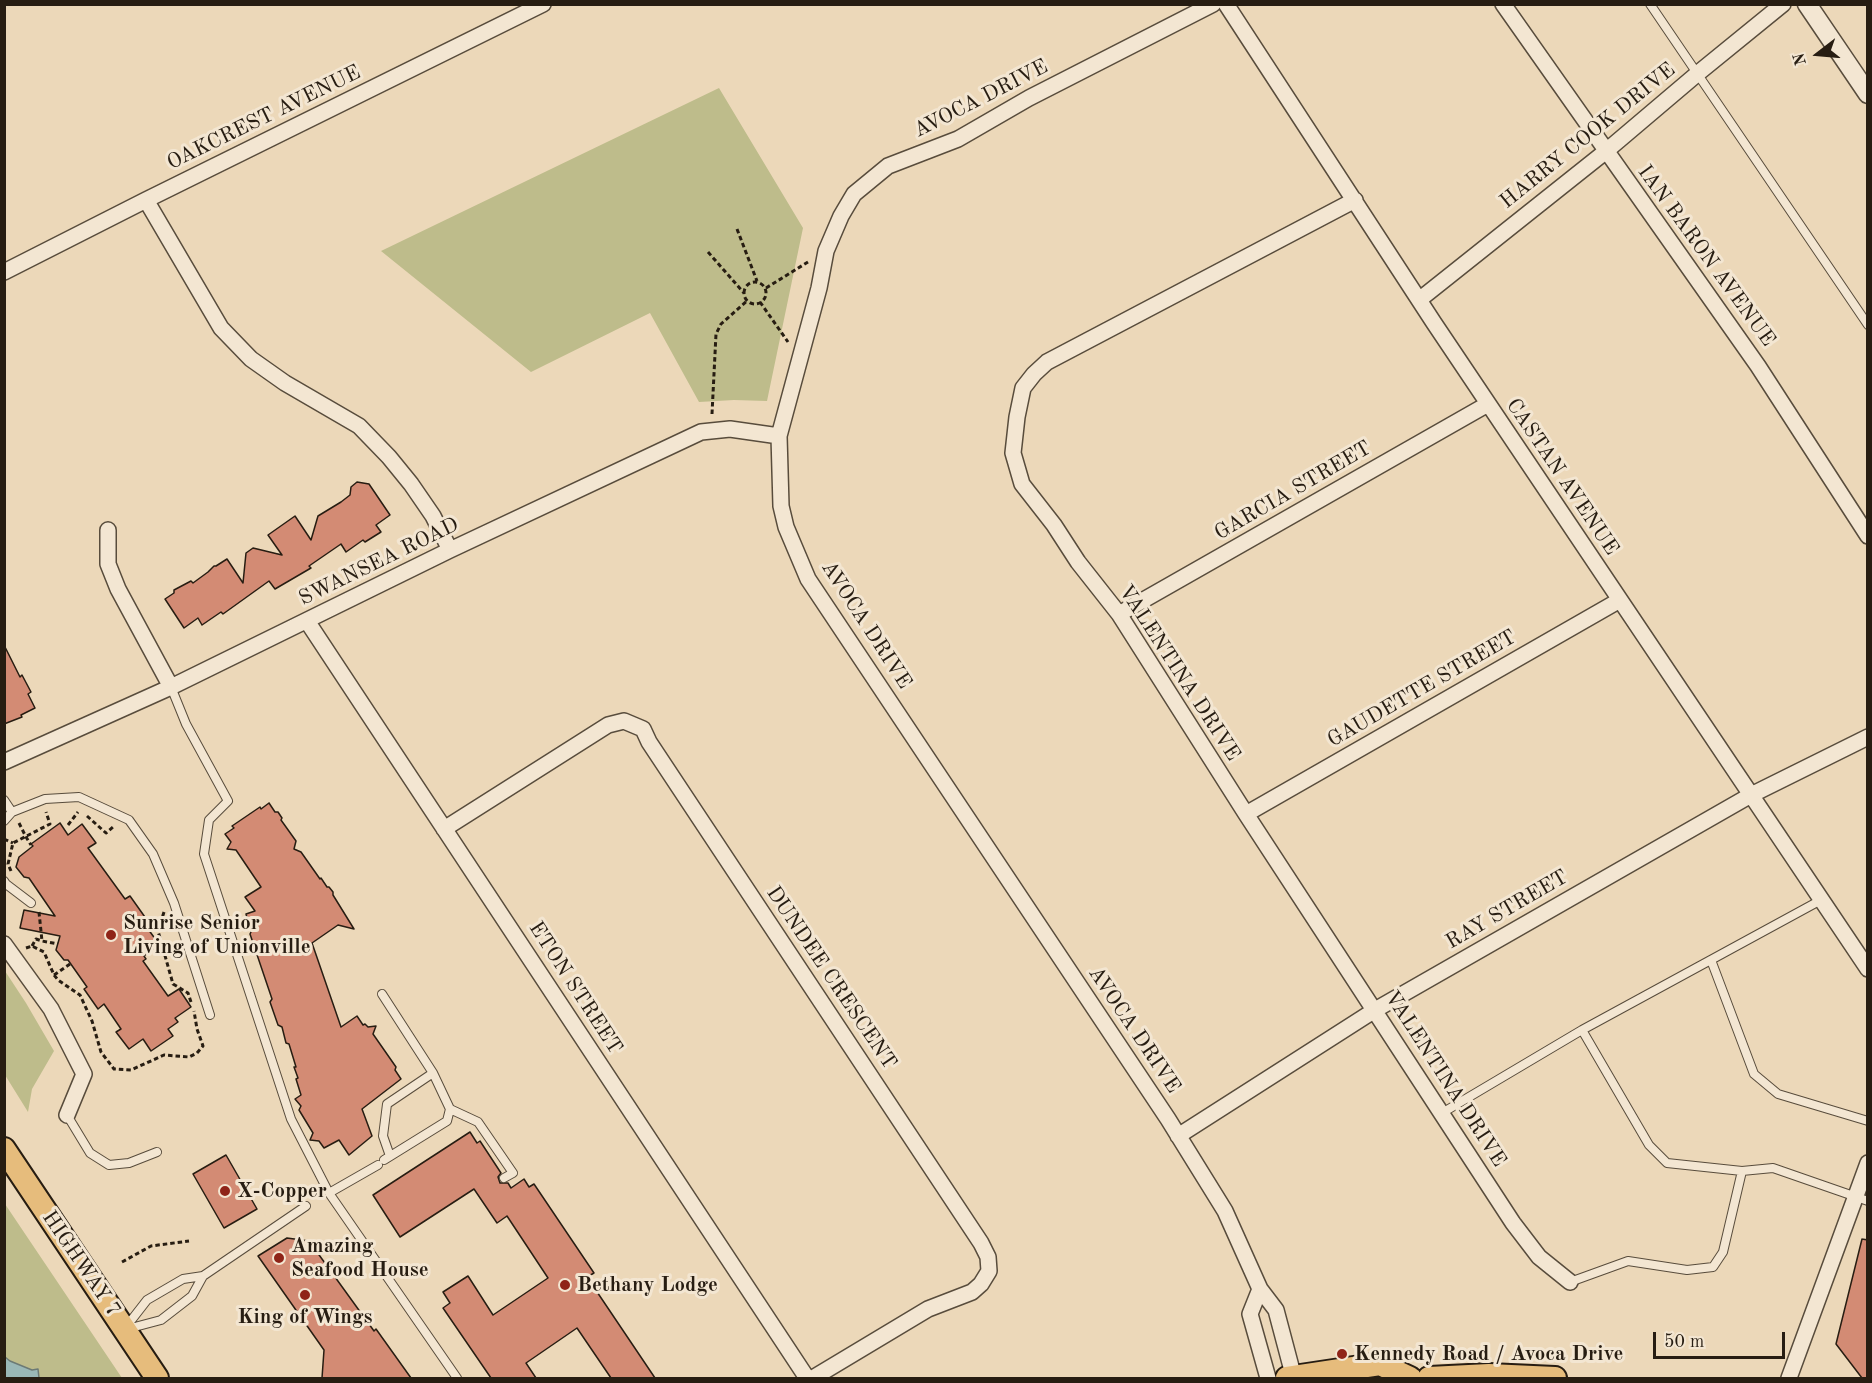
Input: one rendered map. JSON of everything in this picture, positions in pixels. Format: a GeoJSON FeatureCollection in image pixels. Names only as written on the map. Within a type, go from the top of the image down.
{"type":"FeatureCollection","features":[{"type":"Feature","properties":{"kind":"main road","name":"HIGHWAY 7"},"geometry":{"type":"LineString","coordinates":[[4,1149],[157,1378]]}},
{"type":"Feature","properties":{"kind":"main road"},"geometry":{"type":"LineString","coordinates":[[1292,1378],[1380,1364],[1410,1378]]}},
{"type":"Feature","properties":{"kind":"main road"},"geometry":{"type":"LineString","coordinates":[[1429,1378],[1490,1375],[1555,1378]]}},
{"type":"Feature","properties":{"kind":"street","name":"OAKCREST AVENUE"},"geometry":{"type":"LineString","coordinates":[[4,272],[543,4]]}},
{"type":"Feature","properties":{"kind":"street","name":"AVOCA DRIVE"},"geometry":{"type":"LineString","coordinates":[[1213,4],[1029,98],[958,139],[888,166],[854,194],[841,216],[826,251],[819,288],[778,436],[781,506],[786,527],[808,579],[1178,1136],[1225,1211],[1260,1289],[1276,1310],[1292,1378]]}},
{"type":"Feature","properties":{"kind":"street","name":"CASTAN AVENUE"},"geometry":{"type":"LineString","coordinates":[[1226,4],[1488,404],[1868,969]]}},
{"type":"Feature","properties":{"kind":"street","name":"IAN BARON AVENUE"},"geometry":{"type":"LineString","coordinates":[[1503,4],[1605,152],[1758,366],[1868,536]]}},
{"type":"Feature","properties":{"kind":"street","name":"HARRY COOK DRIVE"},"geometry":{"type":"LineString","coordinates":[[1419,300],[1605,152],[1783,4]]}},
{"type":"Feature","properties":{"kind":"street"},"geometry":{"type":"LineString","coordinates":[[1807,4],[1868,94]]}},
{"type":"Feature","properties":{"kind":"street"},"geometry":{"type":"LineString","coordinates":[[146,200],[221,328],[251,359],[285,383],[359,426],[411,484],[433,516],[450,550]]}},
{"type":"Feature","properties":{"kind":"street","name":"VALENTINA DRIVE"},"geometry":{"type":"LineString","coordinates":[[1355,200],[1047,362],[1023,388],[1013,453],[1022,484],[1119,614],[1246,814],[1513,1223],[1539,1257],[1570,1282]]}},
{"type":"Feature","properties":{"kind":"street","name":"GARCIA STREET"},"geometry":{"type":"LineString","coordinates":[[1119,614],[1488,404]]}},
{"type":"Feature","properties":{"kind":"street","name":"SWANSEA ROAD"},"geometry":{"type":"LineString","coordinates":[[4,762],[171,687],[450,550],[701,432],[730,429],[778,436]]}},
{"type":"Feature","properties":{"kind":"street"},"geometry":{"type":"LineString","coordinates":[[108,530],[108,564],[117,589],[171,687]]}},
{"type":"Feature","properties":{"kind":"street","name":"GAUDETTE STREET"},"geometry":{"type":"LineString","coordinates":[[1246,814],[1620,600]]}},
{"type":"Feature","properties":{"kind":"street","name":"ETON STREET"},"geometry":{"type":"LineString","coordinates":[[307,621],[807,1378]]}},
{"type":"Feature","properties":{"kind":"street","name":"DUNDEE CRESCENT"},"geometry":{"type":"LineString","coordinates":[[444,829],[608,725],[624,721],[643,729],[648,742],[981,1243],[988,1257],[989,1271],[981,1284],[972,1292],[928,1309],[813,1378]]}},
{"type":"Feature","properties":{"kind":"street","name":"RAY STREET"},"geometry":{"type":"LineString","coordinates":[[1178,1136],[1375,1010],[1751,795],[1864,741]]}},
{"type":"Feature","properties":{"kind":"street"},"geometry":{"type":"LineString","coordinates":[[7,947],[51,1010],[84,1074],[67,1115]]}},
{"type":"Feature","properties":{"kind":"street"},"geometry":{"type":"LineString","coordinates":[[1789,1378],[1838,1242],[1862,1199],[1868,1163]]}},
{"type":"Feature","properties":{"kind":"street"},"geometry":{"type":"LineString","coordinates":[[1260,1289],[1250,1314],[1268,1378]]}},
{"type":"Feature","properties":{"kind":"lane"},"geometry":{"type":"LineString","coordinates":[[1650,4],[1868,325]]}},
{"type":"Feature","properties":{"kind":"lane"},"geometry":{"type":"LineString","coordinates":[[171,687],[186,724],[228,801],[209,820],[204,854],[291,1119],[329,1193],[457,1378]]}},
{"type":"Feature","properties":{"kind":"lane"},"geometry":{"type":"LineString","coordinates":[[4,821],[12,812],[45,799],[79,797],[129,820],[153,854],[174,903],[210,1015]]}},
{"type":"Feature","properties":{"kind":"lane"},"geometry":{"type":"LineString","coordinates":[[4,800],[12,812]]}},
{"type":"Feature","properties":{"kind":"lane"},"geometry":{"type":"LineString","coordinates":[[5,884],[31,903]]}},
{"type":"Feature","properties":{"kind":"lane"},"geometry":{"type":"LineString","coordinates":[[1442,1113],[1582,1030],[1821,900]]}},
{"type":"Feature","properties":{"kind":"lane"},"geometry":{"type":"LineString","coordinates":[[1711,960],[1754,1074],[1778,1094],[1868,1121]]}},
{"type":"Feature","properties":{"kind":"lane"},"geometry":{"type":"LineString","coordinates":[[329,1193],[447,1121],[450,1109],[433,1073],[382,994]]}},
{"type":"Feature","properties":{"kind":"lane"},"geometry":{"type":"LineString","coordinates":[[1582,1030],[1649,1145],[1667,1163],[1742,1171],[1773,1168],[1862,1199]]}},
{"type":"Feature","properties":{"kind":"lane"},"geometry":{"type":"LineString","coordinates":[[384,1160],[383,1136],[387,1104],[433,1073]]}},
{"type":"Feature","properties":{"kind":"lane"},"geometry":{"type":"LineString","coordinates":[[450,1109],[478,1122],[513,1173],[504,1178]]}},
{"type":"Feature","properties":{"kind":"lane"},"geometry":{"type":"LineString","coordinates":[[67,1115],[90,1153],[109,1165],[129,1163],[157,1152]]}},
{"type":"Feature","properties":{"kind":"lane"},"geometry":{"type":"LineString","coordinates":[[1570,1282],[1628,1261],[1687,1270],[1713,1267],[1723,1252],[1742,1171]]}},
{"type":"Feature","properties":{"kind":"lane"},"geometry":{"type":"LineString","coordinates":[[124,1330],[147,1300],[183,1279],[203,1276],[306,1206]]}},
{"type":"Feature","properties":{"kind":"lane"},"geometry":{"type":"LineString","coordinates":[[124,1330],[161,1320],[192,1296],[203,1276]]}},
{"type":"Feature","properties":{"kind":"path"},"geometry":{"type":"LineString","coordinates":[[737,229],[757,281],[766,288]]}},
{"type":"Feature","properties":{"kind":"path"},"geometry":{"type":"LineString","coordinates":[[708,252],[744,294],[747,301],[752,304],[764,298],[766,288],[826,251]]}},
{"type":"Feature","properties":{"kind":"path"},"geometry":{"type":"LineString","coordinates":[[744,294],[753,281],[757,281]]}},
{"type":"Feature","properties":{"kind":"path"},"geometry":{"type":"LineString","coordinates":[[712,431],[716,334],[721,324],[747,301]]}},
{"type":"Feature","properties":{"kind":"path"},"geometry":{"type":"LineString","coordinates":[[760,302],[800,359]]}},
{"type":"Feature","properties":{"kind":"path"},"geometry":{"type":"LineString","coordinates":[[4,839],[13,843],[50,824],[46,812],[54,810]]}},
{"type":"Feature","properties":{"kind":"path"},"geometry":{"type":"LineString","coordinates":[[69,811],[89,817],[106,833],[116,824]]}},
{"type":"Feature","properties":{"kind":"path"},"geometry":{"type":"LineString","coordinates":[[12,812],[32,845]]}},
{"type":"Feature","properties":{"kind":"path"},"geometry":{"type":"LineString","coordinates":[[68,825],[78,812]]}},
{"type":"Feature","properties":{"kind":"path"},"geometry":{"type":"LineString","coordinates":[[13,843],[8,864],[11,872],[18,877]]}},
{"type":"Feature","properties":{"kind":"path"},"geometry":{"type":"LineString","coordinates":[[7,947],[32,946],[44,952],[54,975],[80,995],[92,1021],[101,1052],[114,1069],[132,1070],[164,1055],[189,1057],[203,1046],[188,993],[173,984],[158,931],[164,908]]}},
{"type":"Feature","properties":{"kind":"path"},"geometry":{"type":"LineString","coordinates":[[39,909],[42,941]]}},
{"type":"Feature","properties":{"kind":"path"},"geometry":{"type":"LineString","coordinates":[[32,946],[36,939],[58,944]]}},
{"type":"Feature","properties":{"kind":"path"},"geometry":{"type":"LineString","coordinates":[[54,975],[70,964]]}},
{"type":"Feature","properties":{"kind":"path"},"geometry":{"type":"LineString","coordinates":[[122,1262],[151,1246],[189,1241]]}},
{"type":"Feature","properties":{"kind":"shaded area"},"geometry":{"type":"Polygon","coordinates":[[[719,88],[803,228],[767,401],[699,402],[650,313],[531,372],[381,251],[719,88]]]}},
{"type":"Feature","properties":{"kind":"shaded area"},"geometry":{"type":"Polygon","coordinates":[[[5,971],[54,1051],[32,1089],[28,1112],[5,1075],[5,971]]]}},
{"type":"Feature","properties":{"kind":"shaded area"},"geometry":{"type":"Polygon","coordinates":[[[5,1204],[122,1378],[5,1378],[5,1204]]]}},
{"type":"Feature","properties":{"kind":"water"},"geometry":{"type":"Polygon","coordinates":[[[5,1357],[32,1370],[38,1369],[39,1378],[5,1378],[5,1357]]]}},
{"type":"Feature","properties":{"kind":"building"},"geometry":{"type":"Polygon","coordinates":[[[357,482],[369,484],[390,515],[376,525],[381,532],[365,542],[363,540],[346,552],[341,544],[309,566],[311,568],[275,589],[269,581],[223,614],[221,612],[202,625],[198,618],[184,628],[165,599],[174,593],[174,590],[191,581],[193,583],[227,559],[243,583],[246,553],[253,548],[282,555],[268,535],[295,516],[311,540],[318,516],[350,495],[351,487],[357,482]]]}},
{"type":"Feature","properties":{"kind":"building"},"geometry":{"type":"Polygon","coordinates":[[[4,645],[20,677],[22,675],[31,692],[28,694],[35,708],[21,715],[22,717],[4,724],[4,645]]]}},
{"type":"Feature","properties":{"kind":"building"},"geometry":{"type":"Polygon","coordinates":[[[269,803],[275,812],[278,812],[296,841],[294,849],[301,852],[320,879],[333,892],[354,929],[338,925],[312,943],[341,1027],[357,1016],[363,1025],[376,1026],[373,1034],[396,1067],[395,1070],[401,1079],[362,1109],[372,1136],[349,1155],[339,1140],[324,1148],[319,1141],[310,1140],[313,1133],[299,1110],[301,1106],[295,1099],[301,1095],[296,1079],[298,1078],[294,1067],[296,1067],[289,1044],[286,1043],[282,1027],[278,1025],[270,1002],[272,999],[250,934],[246,914],[255,911],[245,897],[261,887],[236,850],[227,849],[231,842],[225,834],[234,828],[232,826],[269,803]]]}},
{"type":"Feature","properties":{"kind":"building","name":"Sunrise Senior Living of Unionville"},"geometry":{"type":"Polygon","coordinates":[[[60,823],[68,835],[82,824],[96,843],[88,848],[125,899],[130,896],[152,927],[148,929],[156,940],[153,949],[144,956],[146,959],[143,961],[168,996],[179,989],[191,1007],[175,1018],[178,1022],[168,1029],[173,1036],[151,1051],[143,1039],[129,1049],[116,1032],[121,1029],[104,1004],[98,1009],[84,989],[87,987],[68,960],[64,960],[56,950],[60,936],[20,928],[24,910],[55,916],[29,878],[24,877],[16,867],[19,857],[33,846],[31,844],[60,823]]]}},
{"type":"Feature","properties":{"kind":"building","name":"Bethany Lodge"},"geometry":{"type":"Polygon","coordinates":[[[470,1132],[477,1143],[480,1141],[501,1173],[498,1177],[500,1183],[508,1183],[511,1188],[524,1179],[529,1187],[534,1184],[594,1273],[587,1277],[655,1378],[611,1378],[577,1328],[526,1363],[536,1378],[491,1378],[443,1308],[450,1303],[443,1292],[468,1276],[493,1315],[548,1278],[507,1216],[497,1223],[474,1189],[400,1237],[373,1195],[470,1132]]]}},
{"type":"Feature","properties":{"kind":"building","name":"X-Copper"},"geometry":{"type":"Polygon","coordinates":[[[226,1155],[257,1209],[224,1228],[193,1174],[226,1155]]]}},
{"type":"Feature","properties":{"kind":"building"},"geometry":{"type":"Polygon","coordinates":[[[287,1238],[309,1241],[411,1378],[322,1378],[324,1350],[258,1256],[287,1238]]]}},
{"type":"Feature","properties":{"kind":"building"},"geometry":{"type":"Polygon","coordinates":[[[1862,1239],[1868,1240],[1868,1378],[1862,1378],[1836,1344],[1862,1239]]]}},
{"type":"Feature","properties":{"kind":"place","name":"Sunrise Senior Living of Unionville"},"geometry":{"type":"Point","coordinates":[111,935]}},
{"type":"Feature","properties":{"kind":"place","name":"X-Copper"},"geometry":{"type":"Point","coordinates":[225,1191]}},
{"type":"Feature","properties":{"kind":"place","name":"Amazing Seafood House"},"geometry":{"type":"Point","coordinates":[279,1258]}},
{"type":"Feature","properties":{"kind":"place","name":"Bethany Lodge"},"geometry":{"type":"Point","coordinates":[565,1285]}},
{"type":"Feature","properties":{"kind":"place","name":"King of Wings"},"geometry":{"type":"Point","coordinates":[305,1295]}},
{"type":"Feature","properties":{"kind":"place","name":"Kennedy Road / Avoca Drive"},"geometry":{"type":"Point","coordinates":[1342,1354]}}]}
